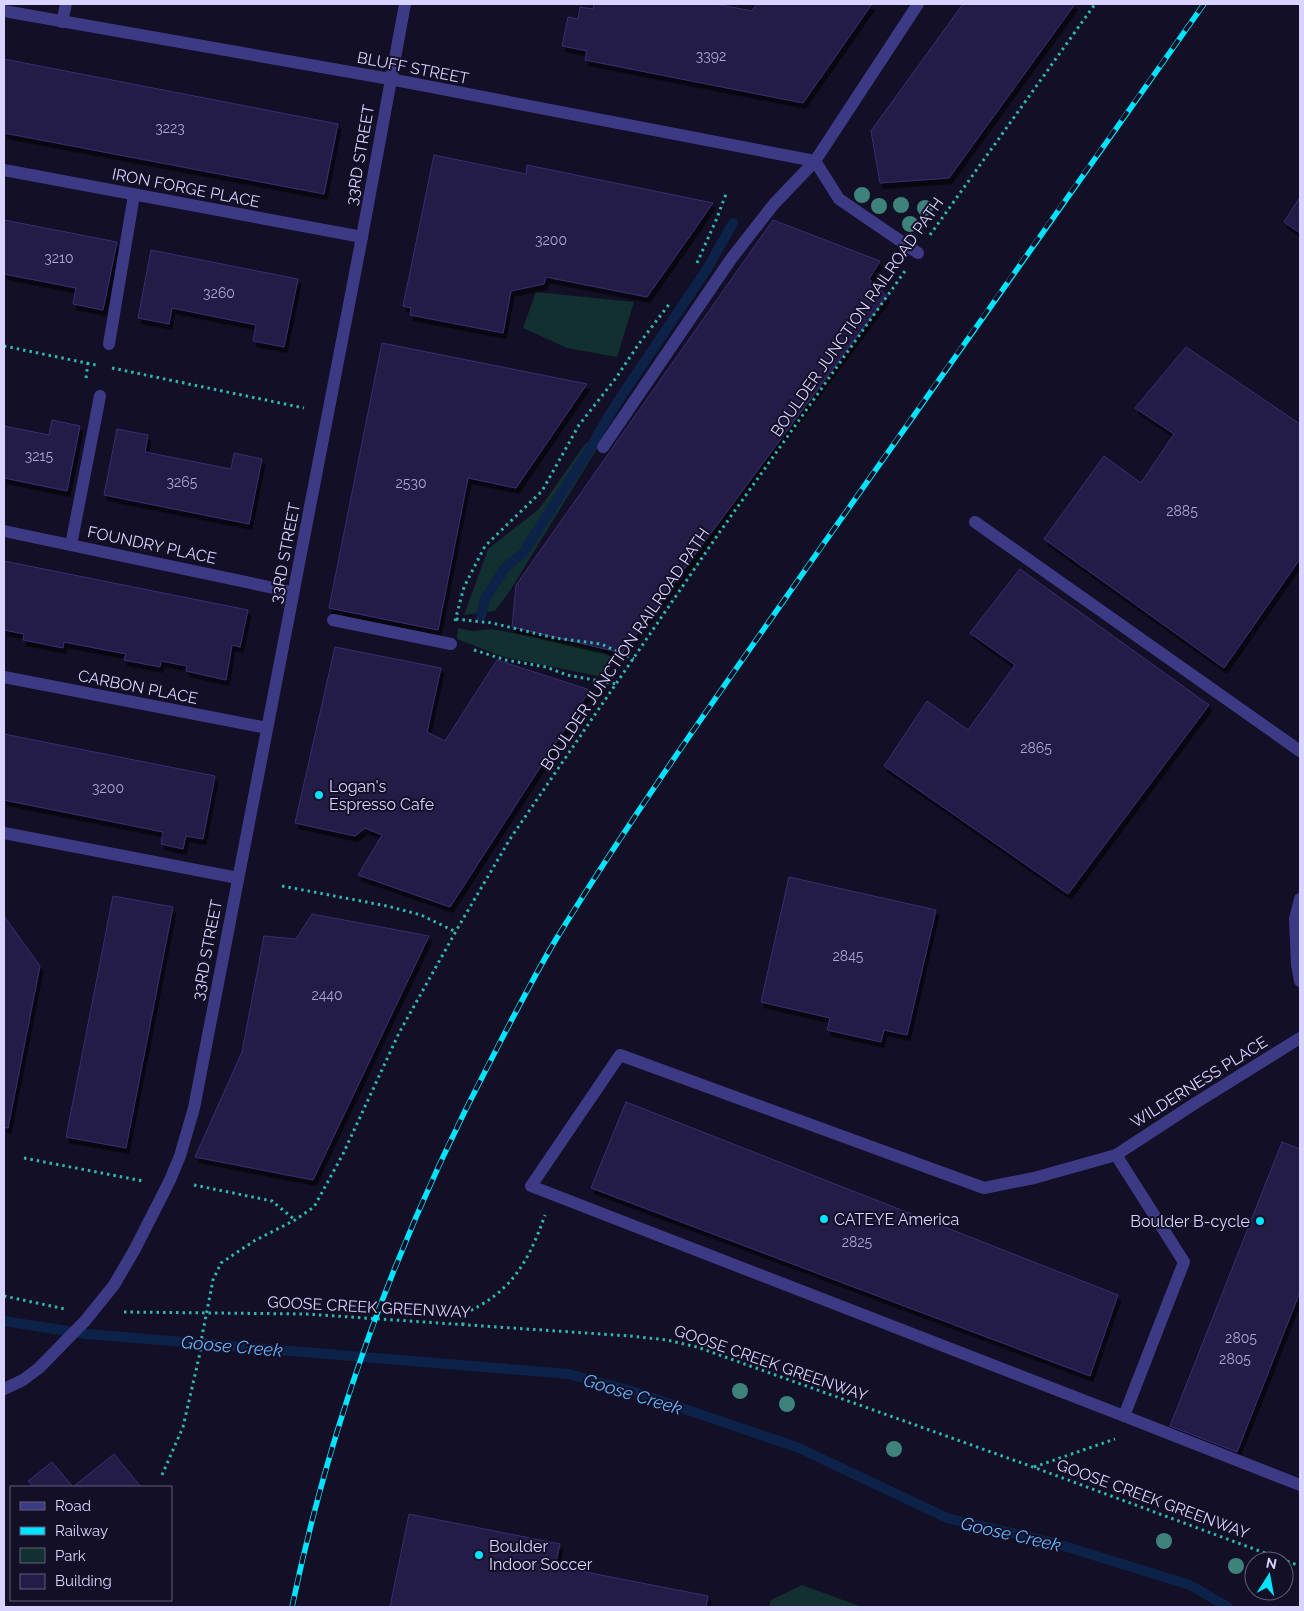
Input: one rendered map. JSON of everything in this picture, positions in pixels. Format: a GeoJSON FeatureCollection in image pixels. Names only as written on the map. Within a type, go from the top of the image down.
{"type":"FeatureCollection","features":[{"type":"Feature","properties":{"kind":"street"},"geometry":{"type":"LineString","coordinates":[[62,22],[66,4]]}},
{"type":"Feature","properties":{"kind":"street","name":"33RD STREET"},"geometry":{"type":"LineString","coordinates":[[4,1389],[23,1380],[39,1368],[85,1321],[114,1285],[135,1249],[170,1180],[180,1156],[194,1108],[362,237],[405,4]]}},
{"type":"Feature","properties":{"kind":"street"},"geometry":{"type":"LineString","coordinates":[[603,447],[731,259],[774,204],[815,161],[918,4]]}},
{"type":"Feature","properties":{"kind":"street","name":"BLUFF STREET"},"geometry":{"type":"LineString","coordinates":[[4,11],[390,79],[815,161]]}},
{"type":"Feature","properties":{"kind":"street"},"geometry":{"type":"LineString","coordinates":[[815,161],[839,199],[918,253]]}},
{"type":"Feature","properties":{"kind":"street","name":"IRON FORGE PLACE"},"geometry":{"type":"LineString","coordinates":[[4,170],[362,237]]}},
{"type":"Feature","properties":{"kind":"street"},"geometry":{"type":"LineString","coordinates":[[108,344],[134,195]]}},
{"type":"Feature","properties":{"kind":"street"},"geometry":{"type":"LineString","coordinates":[[71,545],[100,396]]}},
{"type":"Feature","properties":{"kind":"street"},"geometry":{"type":"LineString","coordinates":[[975,522],[1300,750]]}},
{"type":"Feature","properties":{"kind":"street","name":"FOUNDRY PLACE"},"geometry":{"type":"LineString","coordinates":[[4,531],[294,592]]}},
{"type":"Feature","properties":{"kind":"street"},"geometry":{"type":"LineString","coordinates":[[333,620],[451,644]]}},
{"type":"Feature","properties":{"kind":"street","name":"CARBON PLACE"},"geometry":{"type":"LineString","coordinates":[[4,677],[267,728]]}},
{"type":"Feature","properties":{"kind":"street"},"geometry":{"type":"LineString","coordinates":[[4,833],[238,878]]}},
{"type":"Feature","properties":{"kind":"street"},"geometry":{"type":"LineString","coordinates":[[1300,899],[1295,920],[1300,981]]}},
{"type":"Feature","properties":{"kind":"street","name":"WILDERNESS PLACE"},"geometry":{"type":"LineString","coordinates":[[553,1194],[531,1186],[620,1055],[984,1188],[1034,1178],[1116,1155],[1300,1038]]}},
{"type":"Feature","properties":{"kind":"street"},"geometry":{"type":"LineString","coordinates":[[1116,1155],[1184,1262],[1126,1417]]}},
{"type":"Feature","properties":{"kind":"street"},"geometry":{"type":"LineString","coordinates":[[553,1194],[1300,1485]]}},
{"type":"Feature","properties":{"kind":"path","name":"BOULDER JUNCTION RAILROAD PATH"},"geometry":{"type":"LineString","coordinates":[[207,1312],[213,1280],[221,1263],[254,1241],[295,1220],[314,1206],[338,1163],[399,1033],[510,840],[725,525],[1095,4]]}},
{"type":"Feature","properties":{"kind":"path"},"geometry":{"type":"LineString","coordinates":[[694,270],[726,194]]}},
{"type":"Feature","properties":{"kind":"path"},"geometry":{"type":"LineString","coordinates":[[616,684],[567,675],[546,667],[506,660],[451,644],[464,587],[485,546],[542,491],[579,424],[616,378],[672,300]]}},
{"type":"Feature","properties":{"kind":"path"},"geometry":{"type":"LineString","coordinates":[[4,346],[98,365]]}},
{"type":"Feature","properties":{"kind":"path"},"geometry":{"type":"LineString","coordinates":[[85,382],[90,356]]}},
{"type":"Feature","properties":{"kind":"path"},"geometry":{"type":"LineString","coordinates":[[107,367],[328,412]]}},
{"type":"Feature","properties":{"kind":"path"},"geometry":{"type":"LineString","coordinates":[[456,619],[492,623],[555,638],[600,644],[634,659]]}},
{"type":"Feature","properties":{"kind":"path"},"geometry":{"type":"LineString","coordinates":[[282,886],[387,906],[421,915],[456,932]]}},
{"type":"Feature","properties":{"kind":"path"},"geometry":{"type":"LineString","coordinates":[[24,1158],[140,1181],[170,1180]]}},
{"type":"Feature","properties":{"kind":"path"},"geometry":{"type":"LineString","coordinates":[[202,1187],[272,1201],[295,1220]]}},
{"type":"Feature","properties":{"kind":"path"},"geometry":{"type":"LineString","coordinates":[[462,1325],[463,1314],[480,1306],[503,1291],[520,1270],[534,1244],[553,1194]]}},
{"type":"Feature","properties":{"kind":"path"},"geometry":{"type":"LineString","coordinates":[[4,1296],[66,1309]]}},
{"type":"Feature","properties":{"kind":"path","name":"GOOSE CREEK GREENWAY"},"geometry":{"type":"LineString","coordinates":[[122,1312],[306,1314],[667,1340],[715,1354],[1033,1467],[1300,1566]]}},
{"type":"Feature","properties":{"kind":"path"},"geometry":{"type":"LineString","coordinates":[[162,1475],[184,1427],[207,1312]]}},
{"type":"Feature","properties":{"kind":"path"},"geometry":{"type":"LineString","coordinates":[[1033,1467],[1120,1437],[1126,1417]]}},
{"type":"Feature","properties":{"kind":"green space"},"geometry":{"type":"Polygon","coordinates":[[[536,292],[634,302],[617,357],[567,348],[523,328],[536,292]]]}},
{"type":"Feature","properties":{"kind":"green space"},"geometry":{"type":"Polygon","coordinates":[[[586,443],[598,447],[511,589],[495,611],[464,615],[488,549],[539,509],[586,443]]]}},
{"type":"Feature","properties":{"kind":"green space"},"geometry":{"type":"Polygon","coordinates":[[[458,628],[472,631],[492,629],[597,649],[616,659],[603,677],[504,657],[457,639],[458,628]]]}},
{"type":"Feature","properties":{"kind":"green space"},"geometry":{"type":"Polygon","coordinates":[[[802,1585],[862,1607],[769,1607],[771,1600],[802,1585]]]}},
{"type":"Feature","properties":{"kind":"building"},"geometry":{"type":"Polygon","coordinates":[[[594,4],[715,4],[752,11],[757,4],[872,4],[803,103],[585,60],[587,51],[562,46],[568,17],[578,19],[580,7],[593,9],[594,4]]]}},
{"type":"Feature","properties":{"kind":"building"},"geometry":{"type":"Polygon","coordinates":[[[963,4],[1075,4],[949,178],[880,183],[871,131],[963,4]]]}},
{"type":"Feature","properties":{"kind":"building"},"geometry":{"type":"Polygon","coordinates":[[[4,59],[338,124],[324,194],[4,133],[4,59]]]}},
{"type":"Feature","properties":{"kind":"building"},"geometry":{"type":"Polygon","coordinates":[[[434,155],[526,174],[527,165],[713,203],[647,297],[546,277],[544,284],[511,291],[503,333],[410,315],[411,308],[403,306],[434,155]]]}},
{"type":"Feature","properties":{"kind":"building"},"geometry":{"type":"Polygon","coordinates":[[[1300,197],[1300,233],[1284,222],[1300,197]]]}},
{"type":"Feature","properties":{"kind":"building"},"geometry":{"type":"Polygon","coordinates":[[[4,220],[117,242],[103,310],[73,304],[76,288],[4,274],[4,220]]]}},
{"type":"Feature","properties":{"kind":"building"},"geometry":{"type":"Polygon","coordinates":[[[773,220],[880,261],[869,279],[887,296],[622,653],[512,627],[516,585],[773,220]]]}},
{"type":"Feature","properties":{"kind":"building"},"geometry":{"type":"Polygon","coordinates":[[[151,250],[298,279],[284,347],[253,341],[256,325],[172,308],[169,324],[138,318],[151,250]]]}},
{"type":"Feature","properties":{"kind":"building"},"geometry":{"type":"Polygon","coordinates":[[[382,343],[587,384],[516,488],[468,478],[438,630],[329,608],[382,343]]]}},
{"type":"Feature","properties":{"kind":"building"},"geometry":{"type":"Polygon","coordinates":[[[1186,347],[1300,424],[1300,559],[1224,668],[1044,539],[1104,456],[1141,483],[1174,434],[1135,408],[1186,347]]]}},
{"type":"Feature","properties":{"kind":"building"},"geometry":{"type":"Polygon","coordinates":[[[52,420],[80,426],[67,491],[4,478],[4,426],[49,435],[52,420]]]}},
{"type":"Feature","properties":{"kind":"building"},"geometry":{"type":"Polygon","coordinates":[[[117,429],[148,435],[145,452],[231,469],[234,453],[262,459],[249,524],[104,495],[117,429]]]}},
{"type":"Feature","properties":{"kind":"building"},"geometry":{"type":"Polygon","coordinates":[[[4,561],[248,610],[240,647],[232,645],[226,680],[186,671],[187,666],[161,661],[160,667],[124,660],[126,654],[64,642],[63,648],[23,640],[24,634],[4,630],[4,561]]]}},
{"type":"Feature","properties":{"kind":"building"},"geometry":{"type":"Polygon","coordinates":[[[1020,569],[1209,705],[1068,894],[884,766],[927,701],[968,730],[1015,665],[970,633],[1020,569]]]}},
{"type":"Feature","properties":{"kind":"building"},"geometry":{"type":"Polygon","coordinates":[[[335,647],[441,668],[427,732],[445,741],[497,660],[590,690],[450,907],[358,875],[382,835],[365,828],[355,836],[295,823],[335,647]]]}},
{"type":"Feature","properties":{"kind":"building"},"geometry":{"type":"Polygon","coordinates":[[[4,734],[215,776],[203,839],[186,836],[183,849],[161,844],[163,832],[4,800],[4,734]]]}},
{"type":"Feature","properties":{"kind":"building"},"geometry":{"type":"Polygon","coordinates":[[[789,877],[936,910],[907,1035],[884,1030],[881,1042],[827,1030],[830,1018],[761,1002],[789,877]]]}},
{"type":"Feature","properties":{"kind":"building"},"geometry":{"type":"Polygon","coordinates":[[[113,896],[173,907],[126,1148],[66,1137],[113,896]]]}},
{"type":"Feature","properties":{"kind":"building"},"geometry":{"type":"Polygon","coordinates":[[[312,914],[429,936],[313,1180],[195,1157],[242,1052],[264,936],[296,939],[312,914]]]}},
{"type":"Feature","properties":{"kind":"building"},"geometry":{"type":"Polygon","coordinates":[[[4,916],[40,966],[8,1128],[4,1127],[4,916]]]}},
{"type":"Feature","properties":{"kind":"building"},"geometry":{"type":"Polygon","coordinates":[[[626,1102],[1118,1295],[1090,1376],[591,1188],[626,1102]]]}},
{"type":"Feature","properties":{"kind":"building"},"geometry":{"type":"Polygon","coordinates":[[[1282,1142],[1300,1149],[1300,1292],[1237,1452],[1170,1426],[1282,1142]]]}},
{"type":"Feature","properties":{"kind":"building"},"geometry":{"type":"Polygon","coordinates":[[[114,1454],[140,1486],[74,1486],[114,1454]]]}},
{"type":"Feature","properties":{"kind":"building"},"geometry":{"type":"Polygon","coordinates":[[[52,1462],[72,1486],[32,1486],[28,1481],[52,1462]]]}},
{"type":"Feature","properties":{"kind":"building","name":"Boulder Indoor Soccer"},"geometry":{"type":"Polygon","coordinates":[[[409,1514],[560,1544],[555,1566],[708,1596],[706,1607],[390,1607],[409,1514]]]}},
{"type":"Feature","properties":{"kind":"waterway"},"geometry":{"type":"LineString","coordinates":[[481,616],[485,599],[505,568],[523,553],[586,455],[616,404],[707,269],[733,223]]}},
{"type":"Feature","properties":{"kind":"waterway","name":"Goose Creek"},"geometry":{"type":"LineString","coordinates":[[4,1321],[86,1334],[569,1374],[635,1392],[799,1448],[947,1518],[1051,1542],[1190,1585],[1228,1607]]}},
{"type":"Feature","properties":{"kind":"railway"},"geometry":{"type":"LineString","coordinates":[[292,1607],[308,1535],[327,1464],[373,1324],[429,1188],[460,1121],[547,955],[619,841],[719,693],[1204,4]]}},
{"type":"Feature","properties":{"kind":"place","name":"Logan's Espresso Cafe"},"geometry":{"type":"Point","coordinates":[319,795]}},
{"type":"Feature","properties":{"kind":"place","name":"CATEYE America"},"geometry":{"type":"Point","coordinates":[824,1219]}},
{"type":"Feature","properties":{"kind":"place","name":"Boulder B-cycle"},"geometry":{"type":"Point","coordinates":[1260,1221]}},
{"type":"Feature","properties":{"kind":"place","name":"Boulder Indoor Soccer"},"geometry":{"type":"Point","coordinates":[479,1555]}}]}
